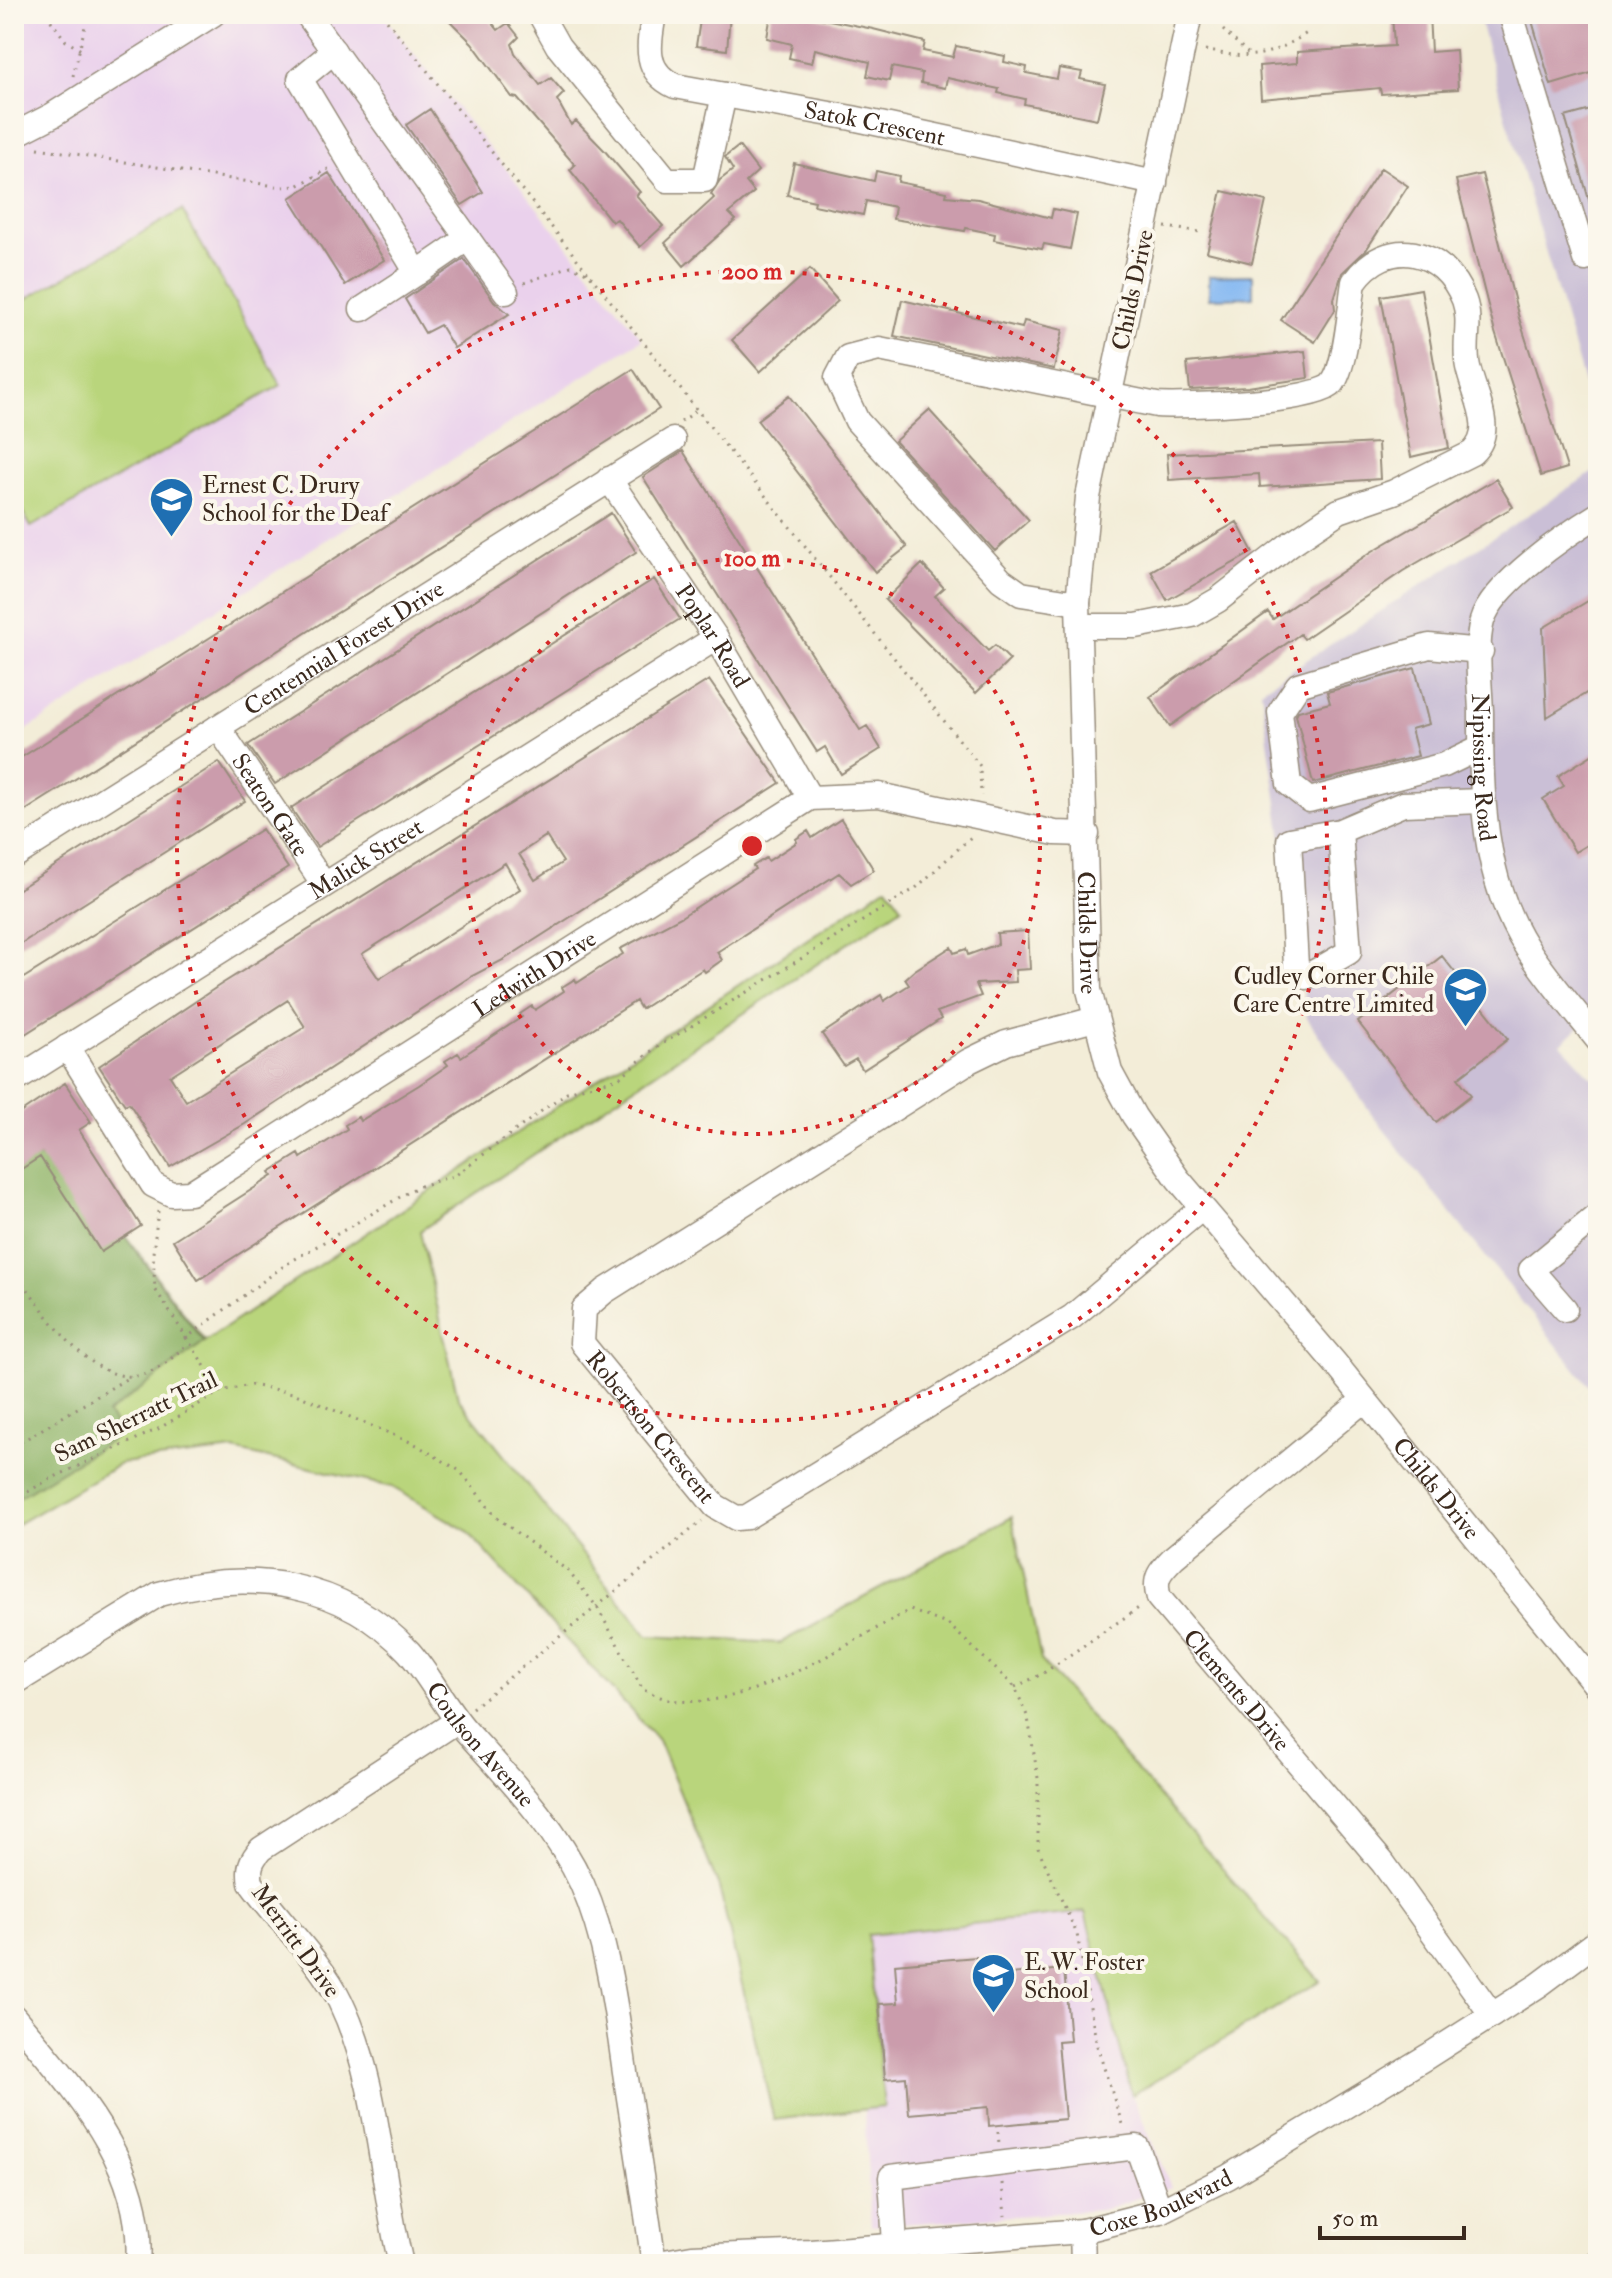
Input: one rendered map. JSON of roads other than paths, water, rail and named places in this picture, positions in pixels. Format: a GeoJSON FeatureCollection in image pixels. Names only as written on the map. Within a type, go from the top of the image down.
{"type":"FeatureCollection","features":[{"type":"Feature","properties":{"kind":"street"},"geometry":{"type":"LineString","coordinates":[[22,141],[53,115],[213,14]]}},
{"type":"Feature","properties":{"kind":"street"},"geometry":{"type":"LineString","coordinates":[[307,14],[506,292]]}},
{"type":"Feature","properties":{"kind":"street"},"geometry":{"type":"LineString","coordinates":[[540,14],[558,46],[667,180],[705,180],[724,95]]}},
{"type":"Feature","properties":{"kind":"street","name":"Satok Crescent"},"geometry":{"type":"LineString","coordinates":[[654,14],[647,52],[655,70],[675,86],[852,118],[1155,183]]}},
{"type":"Feature","properties":{"kind":"street","name":"Childs Drive"},"geometry":{"type":"LineString","coordinates":[[1190,14],[1088,497],[1078,614],[1087,834],[1089,990],[1095,1019],[1110,1072],[1134,1116],[1202,1208],[1364,1400],[1598,1688]]}},
{"type":"Feature","properties":{"kind":"street"},"geometry":{"type":"LineString","coordinates":[[1511,14],[1585,259]]}},
{"type":"Feature","properties":{"kind":"street"},"geometry":{"type":"LineString","coordinates":[[334,51],[300,79],[417,273]]}},
{"type":"Feature","properties":{"kind":"street"},"geometry":{"type":"LineString","coordinates":[[362,309],[468,238]]}},
{"type":"Feature","properties":{"kind":"street"},"geometry":{"type":"LineString","coordinates":[[1391,252],[1405,252],[1418,254],[1446,271],[1464,299],[1469,320],[1467,363],[1486,426],[1485,437],[1472,453],[1394,492],[1339,511],[1192,615],[1136,626],[1078,614],[1021,594],[1001,580],[857,421],[837,378],[848,357],[879,349],[1111,397],[1183,407],[1321,393],[1337,377],[1354,282],[1377,259],[1391,252]]}},
{"type":"Feature","properties":{"kind":"street","name":"Centennial Forest Drive"},"geometry":{"type":"LineString","coordinates":[[14,856],[673,440]]}},
{"type":"Feature","properties":{"kind":"street","name":"Poplar Road"},"geometry":{"type":"LineString","coordinates":[[609,479],[716,638],[810,798]]}},
{"type":"Feature","properties":{"kind":"street","name":"Nipissing Road"},"geometry":{"type":"LineString","coordinates":[[1598,515],[1554,542],[1495,599],[1482,620],[1481,651],[1482,801],[1500,889],[1526,947],[1598,1040]]}},
{"type":"Feature","properties":{"kind":"street","name":"Malick Street"},"geometry":{"type":"LineString","coordinates":[[14,1081],[323,883],[716,638]]}},
{"type":"Feature","properties":{"kind":"street"},"geometry":{"type":"LineString","coordinates":[[1481,651],[1429,646],[1298,685],[1280,712],[1289,784],[1309,800],[1444,765],[1481,747]]}},
{"type":"Feature","properties":{"kind":"street","name":"Seaton Gate"},"geometry":{"type":"LineString","coordinates":[[218,727],[323,883]]}},
{"type":"Feature","properties":{"kind":"street"},"geometry":{"type":"LineString","coordinates":[[810,798],[879,795],[1055,833],[1087,834]]}},
{"type":"Feature","properties":{"kind":"street","name":"Ledwith Drive"},"geometry":{"type":"LineString","coordinates":[[67,1047],[146,1176],[160,1190],[178,1193],[200,1188],[810,798]]}},
{"type":"Feature","properties":{"kind":"street"},"geometry":{"type":"LineString","coordinates":[[1340,831],[1349,952],[1306,977],[1296,966],[1289,840],[1340,831],[1403,804],[1482,801]]}},
{"type":"Feature","properties":{"kind":"street","name":"Robertson Crescent"},"geometry":{"type":"LineString","coordinates":[[1095,1019],[1006,1043],[969,1061],[605,1291],[584,1309],[582,1343],[715,1506],[736,1518],[761,1511],[1072,1317],[1202,1208]]}},
{"type":"Feature","properties":{"kind":"street"},"geometry":{"type":"LineString","coordinates":[[1565,1309],[1531,1270],[1598,1215]]}},
{"type":"Feature","properties":{"kind":"street","name":"Clements Drive"},"geometry":{"type":"LineString","coordinates":[[1364,1400],[1174,1557],[1157,1574],[1155,1585],[1159,1598],[1383,1863],[1492,2015]]}},
{"type":"Feature","properties":{"kind":"street","name":"Coulson Avenue"},"geometry":{"type":"LineString","coordinates":[[14,1683],[159,1594],[229,1581],[278,1582],[361,1611],[410,1653],[457,1721],[534,1808],[582,1885],[605,1955],[617,2015],[653,2264]]}},
{"type":"Feature","properties":{"kind":"street","name":"Merritt Drive"},"geometry":{"type":"LineString","coordinates":[[401,2264],[387,2209],[363,2056],[339,1998],[251,1883],[248,1871],[261,1849],[457,1721]]}},
{"type":"Feature","properties":{"kind":"street","name":"Coxe Boulevard"},"geometry":{"type":"LineString","coordinates":[[653,2264],[692,2257],[812,2258],[895,2245],[1082,2231],[1160,2211],[1228,2177],[1492,2015],[1598,1941]]}},
{"type":"Feature","properties":{"kind":"street"},"geometry":{"type":"LineString","coordinates":[[14,2017],[105,2131],[129,2187],[140,2244],[138,2264]]}},
{"type":"Feature","properties":{"kind":"street"},"geometry":{"type":"LineString","coordinates":[[895,2245],[891,2177],[1137,2147],[1160,2211]]}},
{"type":"Feature","properties":{"kind":"street"},"geometry":{"type":"LineString","coordinates":[[1082,2231],[1083,2264]]}},
{"type":"Feature","properties":{"kind":"water"},"geometry":{"type":"Polygon","coordinates":[[[1253,275],[1253,297],[1209,298],[1209,276],[1253,275]]]}},
{"type":"Feature","properties":{"kind":"place","name":"Ernest C. Drury School for the Deaf"},"geometry":{"type":"Point","coordinates":[171,538]}},
{"type":"Feature","properties":{"kind":"place","name":"Cudley Corner Chile Care Centre Limited"},"geometry":{"type":"Point","coordinates":[1465,1029]}},
{"type":"Feature","properties":{"kind":"place","name":"E. W. Foster School"},"geometry":{"type":"Point","coordinates":[993,2015]}}]}
